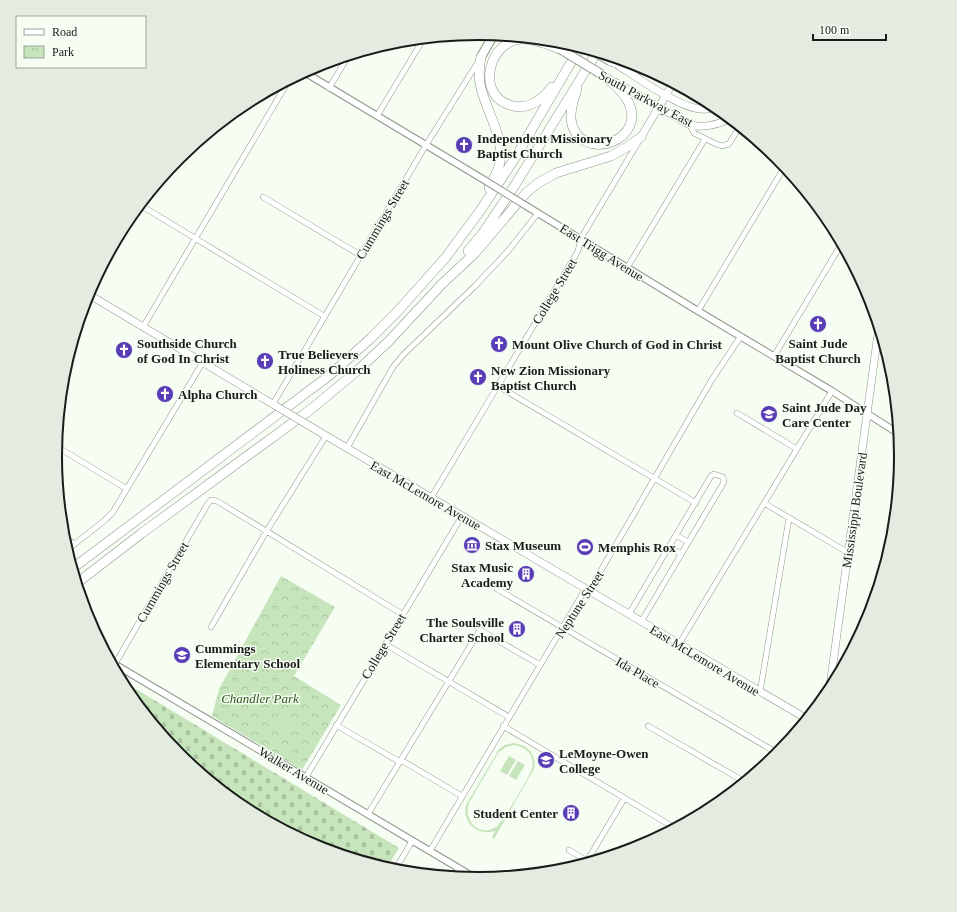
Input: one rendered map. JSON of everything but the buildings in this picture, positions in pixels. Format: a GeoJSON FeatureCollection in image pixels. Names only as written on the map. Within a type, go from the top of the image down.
{"type":"FeatureCollection","features":[{"type":"Feature","properties":{"kind":"highway"},"geometry":{"type":"LineString","coordinates":[[511,42],[503,47],[496,55],[490,68],[489,78],[493,92],[499,99],[506,104],[519,107],[527,106],[535,103],[559,81]]}},
{"type":"Feature","properties":{"kind":"highway"},"geometry":{"type":"LineString","coordinates":[[550,46],[560,50]]}},
{"type":"Feature","properties":{"kind":"highway"},"geometry":{"type":"LineString","coordinates":[[77,565],[330,375],[390,319],[420,288],[446,257],[480,211],[515,158],[577,52]]}},
{"type":"Feature","properties":{"kind":"highway"},"geometry":{"type":"LineString","coordinates":[[480,211],[498,169],[500,157],[500,145],[497,131],[480,86],[479,68],[481,57]]}},
{"type":"Feature","properties":{"kind":"highway"},"geometry":{"type":"LineString","coordinates":[[445,281],[483,233],[500,208],[594,57]]}},
{"type":"Feature","properties":{"kind":"highway"},"geometry":{"type":"LineString","coordinates":[[579,81],[571,110],[571,120],[574,129],[579,135],[590,143],[600,145],[608,144],[616,141],[626,132],[630,123],[631,113],[628,102],[623,94],[601,74]]}},
{"type":"Feature","properties":{"kind":"highway"},"geometry":{"type":"LineString","coordinates":[[82,579],[322,400],[388,342],[445,281],[475,253],[526,193],[538,183],[556,173],[618,153],[641,136]]}},
{"type":"Feature","properties":{"kind":"main road","name":"Cummings Street"},"geometry":{"type":"LineString","coordinates":[[481,57],[490,40]]}},
{"type":"Feature","properties":{"kind":"main road","name":"South Parkway East"},"geometry":{"type":"LineString","coordinates":[[556,47],[690,125],[716,125],[725,121]]}},
{"type":"Feature","properties":{"kind":"main road","name":"South Parkway East"},"geometry":{"type":"LineString","coordinates":[[611,62],[665,95],[688,106],[699,109],[707,108]]}},
{"type":"Feature","properties":{"kind":"main road","name":"College Street"},"geometry":{"type":"LineString","coordinates":[[641,136],[670,87]]}},
{"type":"Feature","properties":{"kind":"main road","name":"East McLemore Avenue"},"geometry":{"type":"LineString","coordinates":[[94,298],[803,716]]}},
{"type":"Feature","properties":{"kind":"main road","name":"Mississippi Boulevard"},"geometry":{"type":"LineString","coordinates":[[831,676],[847,552],[879,345]]}},
{"type":"Feature","properties":{"kind":"street"},"geometry":{"type":"LineString","coordinates":[[377,116],[420,45]]}},
{"type":"Feature","properties":{"kind":"street","name":"Cummings Street"},"geometry":{"type":"LineString","coordinates":[[274,405],[360,255],[481,57]]}},
{"type":"Feature","properties":{"kind":"street"},"geometry":{"type":"LineString","coordinates":[[329,88],[345,62]]}},
{"type":"Feature","properties":{"kind":"street","name":"East Trigg Avenue"},"geometry":{"type":"LineString","coordinates":[[310,76],[581,238],[627,268],[832,391],[894,431]]}},
{"type":"Feature","properties":{"kind":"street"},"geometry":{"type":"LineString","coordinates":[[143,327],[284,89]]}},
{"type":"Feature","properties":{"kind":"street"},"geometry":{"type":"LineString","coordinates":[[690,125],[694,133],[722,146],[729,144],[737,130]]}},
{"type":"Feature","properties":{"kind":"street","name":"College Street"},"geometry":{"type":"LineString","coordinates":[[431,498],[578,251],[581,238],[641,136]]}},
{"type":"Feature","properties":{"kind":"street"},"geometry":{"type":"LineString","coordinates":[[627,268],[705,139]]}},
{"type":"Feature","properties":{"kind":"street"},"geometry":{"type":"LineString","coordinates":[[698,311],[782,172]]}},
{"type":"Feature","properties":{"kind":"street"},"geometry":{"type":"LineString","coordinates":[[263,197],[360,255]]}},
{"type":"Feature","properties":{"kind":"street"},"geometry":{"type":"LineString","coordinates":[[145,208],[324,316]]}},
{"type":"Feature","properties":{"kind":"street"},"geometry":{"type":"LineString","coordinates":[[347,448],[393,367],[404,354],[475,286],[508,251],[538,213]]}},
{"type":"Feature","properties":{"kind":"street"},"geometry":{"type":"LineString","coordinates":[[774,356],[839,248]]}},
{"type":"Feature","properties":{"kind":"street","name":"Neptune Street"},"geometry":{"type":"LineString","coordinates":[[430,851],[583,593],[589,591],[711,381],[741,336]]}},
{"type":"Feature","properties":{"kind":"street"},"geometry":{"type":"LineString","coordinates":[[72,546],[113,512],[203,362]]}},
{"type":"Feature","properties":{"kind":"street"},"geometry":{"type":"LineString","coordinates":[[498,386],[696,503]]}},
{"type":"Feature","properties":{"kind":"street"},"geometry":{"type":"LineString","coordinates":[[679,644],[832,391]]}},
{"type":"Feature","properties":{"kind":"street"},"geometry":{"type":"LineString","coordinates":[[737,413],[797,449]]}},
{"type":"Feature","properties":{"kind":"street"},"geometry":{"type":"LineString","coordinates":[[211,627],[266,532],[326,436]]}},
{"type":"Feature","properties":{"kind":"street"},"geometry":{"type":"LineString","coordinates":[[62,450],[127,489]]}},
{"type":"Feature","properties":{"kind":"street"},"geometry":{"type":"LineString","coordinates":[[629,614],[711,476],[714,474],[723,477],[724,482],[641,622]]}},
{"type":"Feature","properties":{"kind":"street","name":"Cummings Street"},"geometry":{"type":"LineString","coordinates":[[115,659],[211,500],[217,502],[266,532]]}},
{"type":"Feature","properties":{"kind":"street"},"geometry":{"type":"LineString","coordinates":[[764,504],[847,552]]}},
{"type":"Feature","properties":{"kind":"street","name":"College Street"},"geometry":{"type":"LineString","coordinates":[[306,777],[384,644],[462,516]]}},
{"type":"Feature","properties":{"kind":"street"},"geometry":{"type":"LineString","coordinates":[[760,692],[789,518]]}},
{"type":"Feature","properties":{"kind":"street"},"geometry":{"type":"LineString","coordinates":[[266,532],[402,614]]}},
{"type":"Feature","properties":{"kind":"street"},"geometry":{"type":"LineString","coordinates":[[676,535],[688,542]]}},
{"type":"Feature","properties":{"kind":"street"},"geometry":{"type":"LineString","coordinates":[[71,542],[75,544]]}},
{"type":"Feature","properties":{"kind":"street"},"geometry":{"type":"LineString","coordinates":[[669,547],[681,554]]}},
{"type":"Feature","properties":{"kind":"street","name":"Ida Place"},"geometry":{"type":"LineString","coordinates":[[497,589],[773,750]]}},
{"type":"Feature","properties":{"kind":"street"},"geometry":{"type":"LineString","coordinates":[[472,622],[480,630],[540,665]]}},
{"type":"Feature","properties":{"kind":"street"},"geometry":{"type":"LineString","coordinates":[[368,814],[480,630]]}},
{"type":"Feature","properties":{"kind":"street"},"geometry":{"type":"LineString","coordinates":[[384,644],[509,717]]}},
{"type":"Feature","properties":{"kind":"street","name":"Walker Avenue"},"geometry":{"type":"LineString","coordinates":[[120,667],[465,872]]}},
{"type":"Feature","properties":{"kind":"street"},"geometry":{"type":"LineString","coordinates":[[336,725],[462,796]]}},
{"type":"Feature","properties":{"kind":"street"},"geometry":{"type":"LineString","coordinates":[[503,726],[670,825]]}},
{"type":"Feature","properties":{"kind":"street"},"geometry":{"type":"LineString","coordinates":[[648,726],[740,779]]}},
{"type":"Feature","properties":{"kind":"street"},"geometry":{"type":"LineString","coordinates":[[590,857],[624,799]]}},
{"type":"Feature","properties":{"kind":"street"},"geometry":{"type":"LineString","coordinates":[[398,864],[412,840]]}},
{"type":"Feature","properties":{"kind":"street"},"geometry":{"type":"LineString","coordinates":[[569,850],[584,859]]}},
{"type":"Feature","properties":{"kind":"green space","name":"Chandler Park"},"geometry":{"type":"Polygon","coordinates":[[[281,576],[335,607],[294,676],[341,705],[302,770],[212,716],[219,689],[281,576]]]}},
{"type":"Feature","properties":{"kind":"green space"},"geometry":{"type":"Polygon","coordinates":[[[133,687],[399,848],[390,862],[371,858],[319,840],[270,816],[247,802],[204,769],[166,730],[148,709],[133,687]]]}},
{"type":"Feature","properties":{"kind":"green space"},"geometry":{"type":"Polygon","coordinates":[[[279,714],[296,726],[286,739],[270,727],[279,714]]]}},
{"type":"Feature","properties":{"kind":"green space"},"geometry":{"type":"Polygon","coordinates":[[[513,743],[523,745],[532,754],[535,764],[534,769],[494,839],[492,838],[495,831],[483,832],[477,830],[469,823],[465,812],[466,805],[499,749],[505,745],[513,743]],[[514,745],[506,747],[498,753],[469,803],[468,815],[470,821],[478,829],[490,830],[496,827],[515,800],[530,774],[533,764],[531,756],[526,750],[514,745]]]}},
{"type":"Feature","properties":{"kind":"green space"},"geometry":{"type":"Polygon","coordinates":[[[509,756],[516,760],[507,775],[500,771],[509,756]]]}},
{"type":"Feature","properties":{"kind":"green space"},"geometry":{"type":"Polygon","coordinates":[[[518,761],[525,765],[516,780],[509,776],[518,761]]]}},
{"type":"Feature","properties":{"kind":"place","name":"Independent Missionary Baptist Church"},"geometry":{"type":"Point","coordinates":[464,145]}},
{"type":"Feature","properties":{"kind":"place","name":"Saint Jude Baptist Church"},"geometry":{"type":"Point","coordinates":[818,324]}},
{"type":"Feature","properties":{"kind":"place","name":"Mount Olive Church of God in Christ"},"geometry":{"type":"Point","coordinates":[499,344]}},
{"type":"Feature","properties":{"kind":"place","name":"Southside Church of God In Christ"},"geometry":{"type":"Point","coordinates":[124,350]}},
{"type":"Feature","properties":{"kind":"place","name":"True Believers Holiness Church"},"geometry":{"type":"Point","coordinates":[265,361]}},
{"type":"Feature","properties":{"kind":"place","name":"New Zion Missionary Baptist Church"},"geometry":{"type":"Point","coordinates":[478,377]}},
{"type":"Feature","properties":{"kind":"place","name":"Alpha Church"},"geometry":{"type":"Point","coordinates":[165,394]}},
{"type":"Feature","properties":{"kind":"place","name":"Saint Jude Day Care Center"},"geometry":{"type":"Point","coordinates":[769,414]}},
{"type":"Feature","properties":{"kind":"place","name":"Stax Museum"},"geometry":{"type":"Point","coordinates":[472,545]}},
{"type":"Feature","properties":{"kind":"place","name":"Memphis Rox"},"geometry":{"type":"Point","coordinates":[585,547]}},
{"type":"Feature","properties":{"kind":"place","name":"Stax Music Academy"},"geometry":{"type":"Point","coordinates":[526,574]}},
{"type":"Feature","properties":{"kind":"place","name":"The Soulsville Charter School"},"geometry":{"type":"Point","coordinates":[517,629]}},
{"type":"Feature","properties":{"kind":"place","name":"Cummings Elementary School"},"geometry":{"type":"Point","coordinates":[182,655]}},
{"type":"Feature","properties":{"kind":"place","name":"LeMoyne-Owen College"},"geometry":{"type":"Point","coordinates":[546,760]}},
{"type":"Feature","properties":{"kind":"place","name":"Student Center"},"geometry":{"type":"Point","coordinates":[571,813]}}]}
